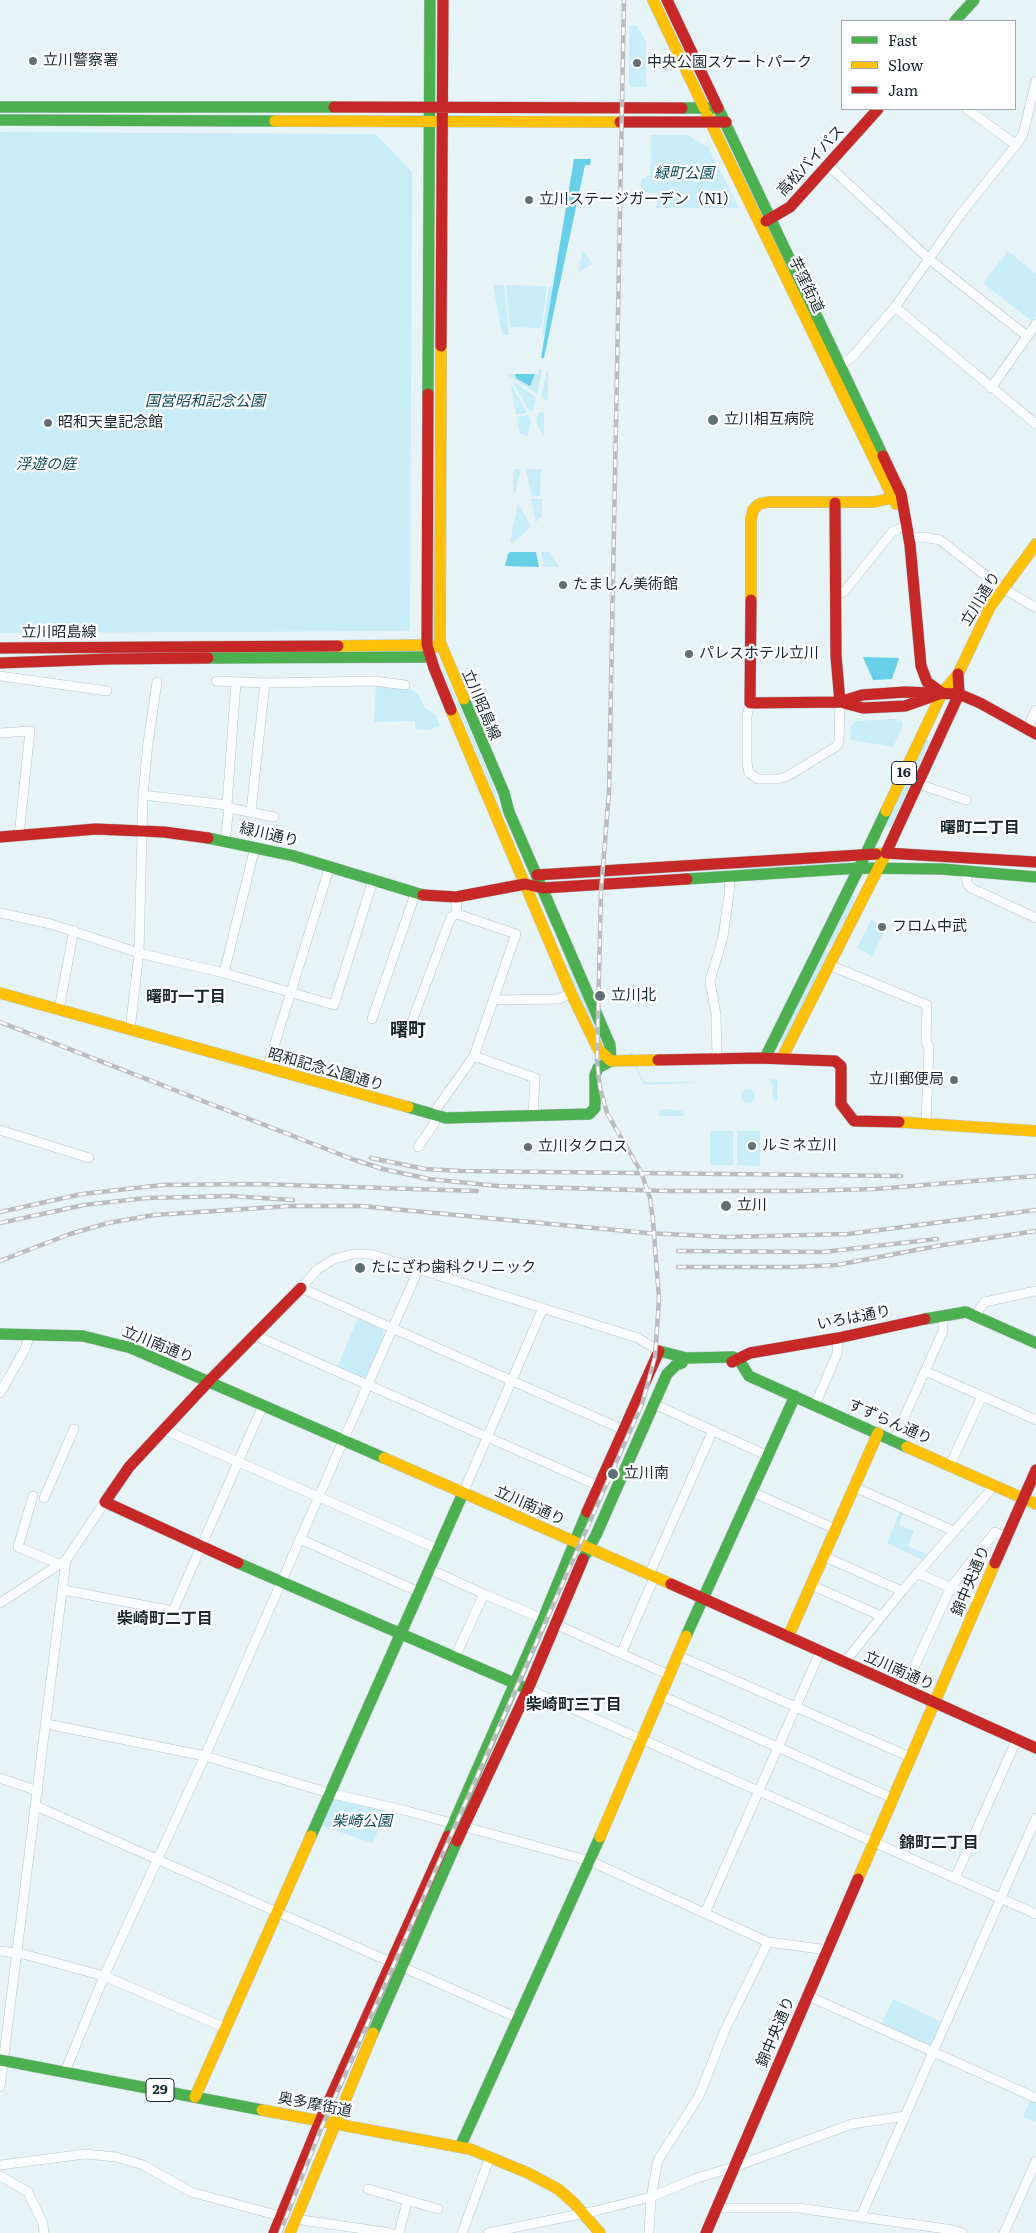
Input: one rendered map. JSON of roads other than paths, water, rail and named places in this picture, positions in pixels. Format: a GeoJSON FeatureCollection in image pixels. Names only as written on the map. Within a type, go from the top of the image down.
{"type":"FeatureCollection","features":[{"type":"Feature","properties":{"kind":"street"},"geometry":{"type":"LineString","coordinates":[[430,0],[428,645],[430,657],[442,650],[439,618],[443,0]]}},
{"type":"Feature","properties":{"kind":"street","name":"芋窪街道"},"geometry":{"type":"LineString","coordinates":[[653,0],[759,225],[885,471]]}},
{"type":"Feature","properties":{"kind":"street","name":"芋窪街道"},"geometry":{"type":"LineString","coordinates":[[667,0],[841,366],[885,471]]}},
{"type":"Feature","properties":{"kind":"street"},"geometry":{"type":"LineString","coordinates":[[956,20],[974,0]]}},
{"type":"Feature","properties":{"kind":"street"},"geometry":{"type":"LineString","coordinates":[[841,366],[854,355],[896,307],[960,215],[1016,145],[1023,134],[1036,82]]}},
{"type":"Feature","properties":{"kind":"street"},"geometry":{"type":"LineString","coordinates":[[0,107],[718,108]]}},
{"type":"Feature","properties":{"kind":"street","name":"高松バイパス"},"geometry":{"type":"LineString","coordinates":[[759,225],[790,207],[877,110]]}},
{"type":"Feature","properties":{"kind":"street"},"geometry":{"type":"LineString","coordinates":[[967,110],[1016,145]]}},
{"type":"Feature","properties":{"kind":"street"},"geometry":{"type":"LineString","coordinates":[[0,120],[726,122]]}},
{"type":"Feature","properties":{"kind":"street"},"geometry":{"type":"LineString","coordinates":[[828,165],[928,259],[1026,336]]}},
{"type":"Feature","properties":{"kind":"street"},"geometry":{"type":"LineString","coordinates":[[896,307],[1036,424]]}},
{"type":"Feature","properties":{"kind":"street"},"geometry":{"type":"LineString","coordinates":[[991,388],[1036,324]]}},
{"type":"Feature","properties":{"kind":"street"},"geometry":{"type":"LineString","coordinates":[[885,471],[896,496],[909,538],[921,666],[927,682],[942,693]]}},
{"type":"Feature","properties":{"kind":"street"},"geometry":{"type":"LineString","coordinates":[[834,503],[836,656],[840,702],[839,742],[837,746],[786,777],[758,779],[749,773],[747,763],[747,716],[750,703],[752,514],[759,504],[768,502],[874,502],[896,496]]}},
{"type":"Feature","properties":{"kind":"street"},"geometry":{"type":"LineString","coordinates":[[835,593],[844,592],[892,532],[905,522]]}},
{"type":"Feature","properties":{"kind":"street"},"geometry":{"type":"LineString","coordinates":[[909,538],[924,537],[940,540],[995,583],[1005,587],[1036,608]]}},
{"type":"Feature","properties":{"kind":"street","name":"立川通り"},"geometry":{"type":"LineString","coordinates":[[958,674],[990,607],[1036,544]]}},
{"type":"Feature","properties":{"kind":"street","name":"立川昭島線"},"geometry":{"type":"LineString","coordinates":[[0,648],[428,645],[442,650],[504,793],[509,812],[610,1046],[610,1060]]}},
{"type":"Feature","properties":{"kind":"street","name":"立川昭島線"},"geometry":{"type":"LineString","coordinates":[[0,663],[98,659],[430,657],[571,993],[598,1049],[610,1060]]}},
{"type":"Feature","properties":{"kind":"street","name":"16"},"geometry":{"type":"LineString","coordinates":[[859,868],[942,693],[958,674]]}},
{"type":"Feature","properties":{"kind":"street","name":"16"},"geometry":{"type":"LineString","coordinates":[[886,853],[959,694],[958,674]]}},
{"type":"Feature","properties":{"kind":"street"},"geometry":{"type":"LineString","coordinates":[[0,676],[107,692]]}},
{"type":"Feature","properties":{"kind":"street"},"geometry":{"type":"LineString","coordinates":[[216,681],[265,683],[374,681],[405,685]]}},
{"type":"Feature","properties":{"kind":"street"},"geometry":{"type":"LineString","coordinates":[[130,1030],[139,953],[143,795],[157,682]]}},
{"type":"Feature","properties":{"kind":"street"},"geometry":{"type":"LineString","coordinates":[[225,841],[236,682]]}},
{"type":"Feature","properties":{"kind":"street"},"geometry":{"type":"LineString","coordinates":[[251,811],[265,683]]}},
{"type":"Feature","properties":{"kind":"street"},"geometry":{"type":"LineString","coordinates":[[750,703],[840,702],[862,695],[905,692],[959,694],[972,698],[1031,731],[1036,710]]}},
{"type":"Feature","properties":{"kind":"street"},"geometry":{"type":"LineString","coordinates":[[0,733],[30,730],[19,836]]}},
{"type":"Feature","properties":{"kind":"street"},"geometry":{"type":"LineString","coordinates":[[918,784],[966,800]]}},
{"type":"Feature","properties":{"kind":"street"},"geometry":{"type":"LineString","coordinates":[[143,795],[228,807],[274,817]]}},
{"type":"Feature","properties":{"kind":"street","name":"緑川通り"},"geometry":{"type":"LineString","coordinates":[[0,837],[96,829],[143,830],[225,841],[330,866],[416,894],[440,898],[456,897],[525,884]]}},
{"type":"Feature","properties":{"kind":"street"},"geometry":{"type":"LineString","coordinates":[[224,973],[255,847]]}},
{"type":"Feature","properties":{"kind":"street"},"geometry":{"type":"LineString","coordinates":[[525,884],[537,875],[866,853],[1036,862]]}},
{"type":"Feature","properties":{"kind":"street"},"geometry":{"type":"LineString","coordinates":[[782,1058],[886,853]]}},
{"type":"Feature","properties":{"kind":"street"},"geometry":{"type":"LineString","coordinates":[[267,1069],[330,866]]}},
{"type":"Feature","properties":{"kind":"street"},"geometry":{"type":"LineString","coordinates":[[525,884],[543,888],[878,867],[942,869],[966,873],[1036,876]]}},
{"type":"Feature","properties":{"kind":"street"},"geometry":{"type":"LineString","coordinates":[[765,1058],[859,868]]}},
{"type":"Feature","properties":{"kind":"street"},"geometry":{"type":"LineString","coordinates":[[966,873],[967,883],[971,888],[1036,918]]}},
{"type":"Feature","properties":{"kind":"street"},"geometry":{"type":"LineString","coordinates":[[717,1058],[716,1014],[710,981],[723,936],[730,894],[730,875]]}},
{"type":"Feature","properties":{"kind":"street"},"geometry":{"type":"LineString","coordinates":[[0,913],[74,930],[139,953],[224,973],[334,1005],[372,880]]}},
{"type":"Feature","properties":{"kind":"street"},"geometry":{"type":"LineString","coordinates":[[372,1019],[416,894]]}},
{"type":"Feature","properties":{"kind":"street"},"geometry":{"type":"LineString","coordinates":[[456,897],[457,914]]}},
{"type":"Feature","properties":{"kind":"street"},"geometry":{"type":"LineString","coordinates":[[418,1147],[434,1124],[437,1108],[474,1056],[516,934],[457,914]]}},
{"type":"Feature","properties":{"kind":"street"},"geometry":{"type":"LineString","coordinates":[[408,1032],[452,917],[457,914]]}},
{"type":"Feature","properties":{"kind":"street"},"geometry":{"type":"LineString","coordinates":[[59,1010],[74,930]]}},
{"type":"Feature","properties":{"kind":"street"},"geometry":{"type":"LineString","coordinates":[[829,965],[927,1004],[926,1042],[929,1048],[926,1123]]}},
{"type":"Feature","properties":{"kind":"street","name":"昭和記念公園通り"},"geometry":{"type":"LineString","coordinates":[[0,993],[436,1116],[462,1119],[589,1114],[596,1105],[595,1075],[598,1068],[610,1060]]}},
{"type":"Feature","properties":{"kind":"street"},"geometry":{"type":"LineString","coordinates":[[493,1000],[559,999],[571,993]]}},
{"type":"Feature","properties":{"kind":"street"},"geometry":{"type":"LineString","coordinates":[[474,1056],[535,1078],[533,1116]]}},
{"type":"Feature","properties":{"kind":"street"},"geometry":{"type":"LineString","coordinates":[[610,1060],[717,1058],[831,1060],[839,1063],[842,1072],[841,1104],[854,1122],[926,1123],[1036,1131]]}},
{"type":"Feature","properties":{"kind":"street"},"geometry":{"type":"LineString","coordinates":[[0,1130],[89,1158]]}},
{"type":"Feature","properties":{"kind":"street"},"geometry":{"type":"LineString","coordinates":[[0,1603],[63,1562],[129,1467],[209,1381],[325,1263],[353,1254],[370,1254],[638,1338],[673,1361],[722,1364],[739,1360]]}},
{"type":"Feature","properties":{"kind":"street"},"geometry":{"type":"LineString","coordinates":[[65,2072],[104,1976],[205,1756],[419,1268]]}},
{"type":"Feature","properties":{"kind":"street"},"geometry":{"type":"LineString","coordinates":[[301,1288],[624,1430]]}},
{"type":"Feature","properties":{"kind":"street"},"geometry":{"type":"LineString","coordinates":[[976,1316],[985,1302],[1036,1291]]}},
{"type":"Feature","properties":{"kind":"street"},"geometry":{"type":"LineString","coordinates":[[195,2097],[543,1308]]}},
{"type":"Feature","properties":{"kind":"street","name":"いろは通り"},"geometry":{"type":"LineString","coordinates":[[739,1360],[750,1353],[838,1338],[959,1312],[976,1316],[1036,1343]]}},
{"type":"Feature","properties":{"kind":"street"},"geometry":{"type":"LineString","coordinates":[[894,1440],[943,1331],[943,1315]]}},
{"type":"Feature","properties":{"kind":"street","name":"立川南通り"},"geometry":{"type":"LineString","coordinates":[[0,1334],[72,1335],[112,1342],[209,1381],[574,1541],[1036,1748]]}},
{"type":"Feature","properties":{"kind":"street"},"geometry":{"type":"LineString","coordinates":[[0,1392],[24,1351],[30,1335]]}},
{"type":"Feature","properties":{"kind":"street"},"geometry":{"type":"LineString","coordinates":[[254,1335],[599,1486]]}},
{"type":"Feature","properties":{"kind":"street"},"geometry":{"type":"LineString","coordinates":[[815,1405],[837,1354],[838,1338]]}},
{"type":"Feature","properties":{"kind":"street"},"geometry":{"type":"LineString","coordinates":[[659,1351],[681,1357],[733,1357],[739,1360]]}},
{"type":"Feature","properties":{"kind":"street"},"geometry":{"type":"LineString","coordinates":[[290,2233],[396,1966],[458,1825],[514,1683],[543,1620],[574,1541],[659,1351]]}},
{"type":"Feature","properties":{"kind":"street","name":"すずらん通り"},"geometry":{"type":"LineString","coordinates":[[739,1360],[749,1376],[1036,1504]]}},
{"type":"Feature","properties":{"kind":"street"},"geometry":{"type":"LineString","coordinates":[[458,1825],[528,1689],[555,1624],[667,1374],[676,1365],[682,1363]]}},
{"type":"Feature","properties":{"kind":"street"},"geometry":{"type":"LineString","coordinates":[[925,1371],[1036,1420]]}},
{"type":"Feature","properties":{"kind":"street"},"geometry":{"type":"LineString","coordinates":[[460,2147],[590,1861],[677,1655],[795,1396]]}},
{"type":"Feature","properties":{"kind":"street"},"geometry":{"type":"LineString","coordinates":[[950,1465],[982,1396]]}},
{"type":"Feature","properties":{"kind":"street"},"geometry":{"type":"LineString","coordinates":[[654,1404],[768,1456]]}},
{"type":"Feature","properties":{"kind":"street"},"geometry":{"type":"LineString","coordinates":[[64,1590],[173,1611],[263,1405]]}},
{"type":"Feature","properties":{"kind":"street"},"geometry":{"type":"LineString","coordinates":[[44,1498],[74,1429]]}},
{"type":"Feature","properties":{"kind":"street"},"geometry":{"type":"LineString","coordinates":[[165,1430],[438,1549]]}},
{"type":"Feature","properties":{"kind":"street"},"geometry":{"type":"LineString","coordinates":[[621,1654],[713,1430]]}},
{"type":"Feature","properties":{"kind":"street"},"geometry":{"type":"LineString","coordinates":[[788,1637],[878,1433]]}},
{"type":"Feature","properties":{"kind":"street","name":"錦中央通り"},"geometry":{"type":"LineString","coordinates":[[706,2233],[892,1798],[1036,1470]]}},
{"type":"Feature","properties":{"kind":"street"},"geometry":{"type":"LineString","coordinates":[[844,1663],[917,1572],[995,1485]]}},
{"type":"Feature","properties":{"kind":"street"},"geometry":{"type":"LineString","coordinates":[[854,1487],[954,1531]]}},
{"type":"Feature","properties":{"kind":"street"},"geometry":{"type":"LineString","coordinates":[[752,1492],[836,1529]]}},
{"type":"Feature","properties":{"kind":"street"},"geometry":{"type":"LineString","coordinates":[[33,1496],[18,1547],[63,1562]]}},
{"type":"Feature","properties":{"kind":"street"},"geometry":{"type":"LineString","coordinates":[[105,1502],[280,1582],[528,1689],[1036,1914]]}},
{"type":"Feature","properties":{"kind":"street"},"geometry":{"type":"LineString","coordinates":[[904,1690],[951,1587],[995,1532],[1006,1537]]}},
{"type":"Feature","properties":{"kind":"street"},"geometry":{"type":"LineString","coordinates":[[300,1539],[418,1592]]}},
{"type":"Feature","properties":{"kind":"street"},"geometry":{"type":"LineString","coordinates":[[823,1556],[902,1591]]}},
{"type":"Feature","properties":{"kind":"street"},"geometry":{"type":"LineString","coordinates":[[0,2087],[64,1590],[63,1562]]}},
{"type":"Feature","properties":{"kind":"street"},"geometry":{"type":"LineString","coordinates":[[429,1569],[543,1620]]}},
{"type":"Feature","properties":{"kind":"street"},"geometry":{"type":"LineString","coordinates":[[917,1572],[979,1600]]}},
{"type":"Feature","properties":{"kind":"street"},"geometry":{"type":"LineString","coordinates":[[810,1585],[881,1616]]}},
{"type":"Feature","properties":{"kind":"street"},"geometry":{"type":"LineString","coordinates":[[455,1657],[484,1594]]}},
{"type":"Feature","properties":{"kind":"street"},"geometry":{"type":"LineString","coordinates":[[555,1624],[669,1675]]}},
{"type":"Feature","properties":{"kind":"street"},"geometry":{"type":"LineString","coordinates":[[705,1913],[820,1652]]}},
{"type":"Feature","properties":{"kind":"street"},"geometry":{"type":"LineString","coordinates":[[677,1655],[910,1757]]}},
{"type":"Feature","properties":{"kind":"street"},"geometry":{"type":"LineString","coordinates":[[660,1695],[892,1798]]}},
{"type":"Feature","properties":{"kind":"street"},"geometry":{"type":"LineString","coordinates":[[47,1724],[205,1756],[329,1793],[458,1825],[590,1861],[768,1942],[828,1950]]}},
{"type":"Feature","properties":{"kind":"street"},"geometry":{"type":"LineString","coordinates":[[955,1878],[1016,1739]]}},
{"type":"Feature","properties":{"kind":"street"},"geometry":{"type":"LineString","coordinates":[[0,1778],[38,1790]]}},
{"type":"Feature","properties":{"kind":"street"},"geometry":{"type":"LineString","coordinates":[[36,1806],[277,1911],[396,1966],[518,2018]]}},
{"type":"Feature","properties":{"kind":"street"},"geometry":{"type":"LineString","coordinates":[[861,2216],[1036,1818]]}},
{"type":"Feature","properties":{"kind":"street"},"geometry":{"type":"LineString","coordinates":[[649,2233],[651,2197],[658,2160],[699,2096],[725,2030],[768,1942]]}},
{"type":"Feature","properties":{"kind":"street"},"geometry":{"type":"LineString","coordinates":[[0,1951],[17,1953],[104,1976],[226,2028]]}},
{"type":"Feature","properties":{"kind":"street"},"geometry":{"type":"LineString","coordinates":[[274,2233],[320,2120],[396,1966]]}},
{"type":"Feature","properties":{"kind":"street"},"geometry":{"type":"LineString","coordinates":[[808,1996],[1036,2098]]}},
{"type":"Feature","properties":{"kind":"street","name":"奥多摩街道"},"geometry":{"type":"LineString","coordinates":[[2,2060],[460,2147],[490,2157],[547,2182],[582,2212],[600,2233]]}},
{"type":"Feature","properties":{"kind":"street"},"geometry":{"type":"LineString","coordinates":[[488,2233],[582,2212],[595,2211],[651,2197],[697,2178],[734,2167],[852,2124],[905,2116]]}},
{"type":"Feature","properties":{"kind":"street"},"geometry":{"type":"LineString","coordinates":[[0,2165],[85,2154],[116,2157],[143,2164],[191,2192],[280,2216]]}},
{"type":"Feature","properties":{"kind":"street"},"geometry":{"type":"LineString","coordinates":[[462,2233],[490,2157]]}},
{"type":"Feature","properties":{"kind":"street"},"geometry":{"type":"LineString","coordinates":[[1004,2233],[1036,2161]]}},
{"type":"Feature","properties":{"kind":"street"},"geometry":{"type":"LineString","coordinates":[[0,2176],[28,2192],[43,2224],[44,2233]]}},
{"type":"Feature","properties":{"kind":"street"},"geometry":{"type":"LineString","coordinates":[[368,2189],[407,2202],[438,2209]]}},
{"type":"Feature","properties":{"kind":"street"},"geometry":{"type":"LineString","coordinates":[[399,2233],[407,2202]]}},
{"type":"Feature","properties":{"kind":"street"},"geometry":{"type":"LineString","coordinates":[[717,2208],[798,2208],[953,2230],[962,2233]]}},
{"type":"Feature","properties":{"kind":"street"},"geometry":{"type":"LineString","coordinates":[[295,2220],[325,2229],[391,2233]]}},
{"type":"Feature","properties":{"kind":"water"},"geometry":{"type":"Polygon","coordinates":[[[574,159],[591,159],[590,165],[585,165],[544,358],[541,358],[574,159]]]}},
{"type":"Feature","properties":{"kind":"water"},"geometry":{"type":"Polygon","coordinates":[[[515,374],[535,374],[530,386],[517,379],[515,374]]]}},
{"type":"Feature","properties":{"kind":"water"},"geometry":{"type":"Polygon","coordinates":[[[510,552],[536,552],[539,567],[505,566],[510,552]]]}},
{"type":"Feature","properties":{"kind":"water"},"geometry":{"type":"Polygon","coordinates":[[[863,657],[899,658],[892,679],[873,680],[863,657]]]}},
{"type":"Feature","properties":{"kind":"railway"},"geometry":{"type":"LineString","coordinates":[[280,2233],[320,2131],[642,1404],[655,1357],[659,1299],[650,1198],[641,1172],[607,1113],[600,1088],[597,1061],[601,891],[609,792],[624,0]]}},
{"type":"Feature","properties":{"kind":"railway"},"geometry":{"type":"LineString","coordinates":[[0,1022],[352,1159],[383,1169],[429,1179],[498,1186],[668,1191],[796,1191],[875,1189],[1036,1176]]}},
{"type":"Feature","properties":{"kind":"railway"},"geometry":{"type":"LineString","coordinates":[[371,1158],[425,1169],[461,1171],[901,1176]]}},
{"type":"Feature","properties":{"kind":"railway"},"geometry":{"type":"LineString","coordinates":[[0,1212],[82,1194],[162,1185],[255,1184],[477,1191]]}},
{"type":"Feature","properties":{"kind":"railway"},"geometry":{"type":"LineString","coordinates":[[0,1223],[84,1205],[146,1198],[231,1196],[293,1200]]}},
{"type":"Feature","properties":{"kind":"railway"},"geometry":{"type":"LineString","coordinates":[[0,1261],[70,1234],[108,1223],[154,1215],[290,1206],[360,1206],[647,1233],[726,1237],[848,1234],[1036,1210]]}},
{"type":"Feature","properties":{"kind":"railway"},"geometry":{"type":"LineString","coordinates":[[678,1267],[837,1265],[937,1246],[1036,1231]]}},
{"type":"Feature","properties":{"kind":"railway"},"geometry":{"type":"LineString","coordinates":[[678,1251],[823,1252],[937,1239]]}},
{"type":"Feature","properties":{"kind":"place","name":"立川警察署"},"geometry":{"type":"Point","coordinates":[33,61]}},
{"type":"Feature","properties":{"kind":"place","name":"中央公園スケートパーク"},"geometry":{"type":"Point","coordinates":[637,63]}},
{"type":"Feature","properties":{"kind":"place","name":"立川ステージガーデン（N1）"},"geometry":{"type":"Point","coordinates":[529,200]}},
{"type":"Feature","properties":{"kind":"place","name":"立川相互病院"},"geometry":{"type":"Point","coordinates":[713,420]}},
{"type":"Feature","properties":{"kind":"place","name":"昭和天皇記念館"},"geometry":{"type":"Point","coordinates":[48,423]}},
{"type":"Feature","properties":{"kind":"place","name":"たましん美術館"},"geometry":{"type":"Point","coordinates":[563,585]}},
{"type":"Feature","properties":{"kind":"place","name":"パレスホテル立川"},"geometry":{"type":"Point","coordinates":[689,654]}},
{"type":"Feature","properties":{"kind":"place","name":"フロム中武"},"geometry":{"type":"Point","coordinates":[882,927]}},
{"type":"Feature","properties":{"kind":"place","name":"立川北"},"geometry":{"type":"Point","coordinates":[600,996]}},
{"type":"Feature","properties":{"kind":"place","name":"立川郵便局"},"geometry":{"type":"Point","coordinates":[954,1080]}},
{"type":"Feature","properties":{"kind":"place","name":"ルミネ立川"},"geometry":{"type":"Point","coordinates":[752,1146]}},
{"type":"Feature","properties":{"kind":"place","name":"立川タクロス"},"geometry":{"type":"Point","coordinates":[528,1147]}},
{"type":"Feature","properties":{"kind":"place","name":"立川"},"geometry":{"type":"Point","coordinates":[726,1206]}},
{"type":"Feature","properties":{"kind":"place","name":"たにざわ歯科クリニック"},"geometry":{"type":"Point","coordinates":[360,1268]}},
{"type":"Feature","properties":{"kind":"place","name":"立川南"},"geometry":{"type":"Point","coordinates":[613,1474]}},
{"type":"Feature","properties":{"kind":"district","name":"曙町二丁目"},"geometry":{"type":"Point","coordinates":[980,828]}},
{"type":"Feature","properties":{"kind":"district","name":"曙町一丁目"},"geometry":{"type":"Point","coordinates":[186,997]}},
{"type":"Feature","properties":{"kind":"district","name":"曙町"},"geometry":{"type":"Point","coordinates":[408,1031]}},
{"type":"Feature","properties":{"kind":"district","name":"柴崎町二丁目"},"geometry":{"type":"Point","coordinates":[165,1619]}},
{"type":"Feature","properties":{"kind":"district","name":"柴崎町三丁目"},"geometry":{"type":"Point","coordinates":[574,1705]}},
{"type":"Feature","properties":{"kind":"district","name":"錦町二丁目"},"geometry":{"type":"Point","coordinates":[939,1843]}},
{"type":"Feature","properties":{"kind":"park label","name":"緑町公園"},"geometry":{"type":"Point","coordinates":[684,174]}},
{"type":"Feature","properties":{"kind":"park label","name":"国営昭和記念公園"},"geometry":{"type":"Point","coordinates":[205,402]}},
{"type":"Feature","properties":{"kind":"park label","name":"浮遊の庭"},"geometry":{"type":"Point","coordinates":[46,465]}},
{"type":"Feature","properties":{"kind":"park label","name":"柴崎公園"},"geometry":{"type":"Point","coordinates":[362,1822]}}]}
